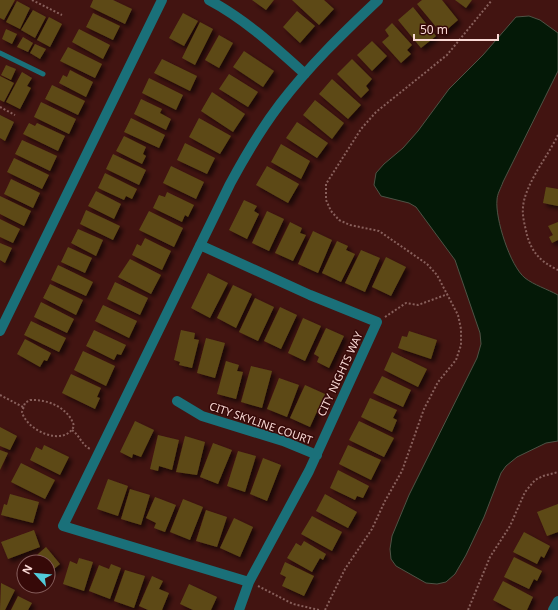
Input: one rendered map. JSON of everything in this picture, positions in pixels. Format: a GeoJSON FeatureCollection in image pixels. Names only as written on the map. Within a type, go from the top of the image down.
{"type":"FeatureCollection","features":[{"type":"Feature","properties":{"kind":"street"},"geometry":{"type":"LineString","coordinates":[[0,331],[162,0]]}},
{"type":"Feature","properties":{"kind":"street"},"geometry":{"type":"LineString","coordinates":[[209,0],[242,21],[305,74]]}},
{"type":"Feature","properties":{"kind":"street"},"geometry":{"type":"LineString","coordinates":[[249,582],[63,526],[230,184],[253,142],[280,104],[305,74],[337,39],[378,0]]}},
{"type":"Feature","properties":{"kind":"street","name":"CITY NIGHTS WAY"},"geometry":{"type":"LineString","coordinates":[[200,245],[310,295],[378,322],[317,455],[249,582],[239,610]]}},
{"type":"Feature","properties":{"kind":"street","name":"CITY SKYLINE COURT"},"geometry":{"type":"LineString","coordinates":[[177,401],[202,416],[283,440],[317,455]]}},
{"type":"Feature","properties":{"kind":"street"},"geometry":{"type":"LineString","coordinates":[[553,610],[558,601]]}},
{"type":"Feature","properties":{"kind":"lane"},"geometry":{"type":"LineString","coordinates":[[0,53],[43,74]]}},
{"type":"Feature","properties":{"kind":"path"},"geometry":{"type":"LineString","coordinates":[[32,0],[62,15]]}},
{"type":"Feature","properties":{"kind":"path"},"geometry":{"type":"LineString","coordinates":[[325,610],[345,569],[372,529],[384,501],[402,471],[424,409],[438,382],[456,360],[461,345],[461,329],[458,315],[437,275],[426,264],[379,231],[350,225],[339,220],[331,212],[326,200],[326,184],[361,129],[396,95],[447,55],[478,15],[492,0]]}},
{"type":"Feature","properties":{"kind":"path"},"geometry":{"type":"LineString","coordinates":[[0,107],[15,115]]}},
{"type":"Feature","properties":{"kind":"path"},"geometry":{"type":"LineString","coordinates":[[558,135],[530,186],[523,207],[524,224],[534,253],[558,270]]}},
{"type":"Feature","properties":{"kind":"path"},"geometry":{"type":"LineString","coordinates":[[378,322],[406,303],[418,305],[448,294]]}},
{"type":"Feature","properties":{"kind":"path"},"geometry":{"type":"LineString","coordinates":[[0,395],[23,407]]}},
{"type":"Feature","properties":{"kind":"path"},"geometry":{"type":"LineString","coordinates":[[30,400],[37,400],[54,405],[68,414],[74,426],[68,434],[62,436],[45,434],[27,423],[23,417],[23,407],[25,402],[30,400]]}},
{"type":"Feature","properties":{"kind":"path"},"geometry":{"type":"LineString","coordinates":[[72,430],[77,433],[84,445],[98,453]]}},
{"type":"Feature","properties":{"kind":"path"},"geometry":{"type":"LineString","coordinates":[[468,610],[488,563],[510,526],[525,492],[535,480],[558,472]]}},
{"type":"Feature","properties":{"kind":"path"},"geometry":{"type":"LineString","coordinates":[[249,582],[262,587],[293,604],[319,610]]}},
{"type":"Feature","properties":{"kind":"shaded area"},"geometry":{"type":"Polygon","coordinates":[[[529,16],[540,20],[558,33],[558,71],[503,182],[497,200],[497,208],[498,218],[509,253],[519,272],[536,285],[558,295],[558,441],[546,443],[517,457],[506,466],[501,473],[484,517],[455,574],[446,582],[437,584],[426,583],[396,566],[391,559],[390,549],[392,536],[409,495],[477,358],[481,344],[480,333],[455,260],[416,207],[409,203],[381,196],[374,185],[376,173],[403,148],[418,131],[449,89],[483,55],[516,17],[529,16]]]}},
{"type":"Feature","properties":{"kind":"building"},"geometry":{"type":"Polygon","coordinates":[[[0,0],[15,0],[4,20],[0,18],[0,0]]]}},
{"type":"Feature","properties":{"kind":"building"},"geometry":{"type":"Polygon","coordinates":[[[93,0],[113,0],[132,9],[125,24],[90,7],[93,0]]]}},
{"type":"Feature","properties":{"kind":"building"},"geometry":{"type":"Polygon","coordinates":[[[252,0],[274,0],[266,10],[252,0]]]}},
{"type":"Feature","properties":{"kind":"building"},"geometry":{"type":"Polygon","coordinates":[[[292,0],[324,0],[334,9],[319,25],[292,0]]]}},
{"type":"Feature","properties":{"kind":"building"},"geometry":{"type":"Polygon","coordinates":[[[422,0],[442,0],[458,20],[442,34],[417,4],[422,0]]]}},
{"type":"Feature","properties":{"kind":"building"},"geometry":{"type":"Polygon","coordinates":[[[455,0],[472,0],[466,8],[455,0]]]}},
{"type":"Feature","properties":{"kind":"building"},"geometry":{"type":"Polygon","coordinates":[[[17,1],[30,8],[20,29],[6,22],[17,1]]]}},
{"type":"Feature","properties":{"kind":"building"},"geometry":{"type":"Polygon","coordinates":[[[413,7],[436,36],[421,48],[398,20],[413,7]]]}},
{"type":"Feature","properties":{"kind":"building"},"geometry":{"type":"Polygon","coordinates":[[[33,10],[46,17],[35,38],[21,30],[33,10]]]}},
{"type":"Feature","properties":{"kind":"building"},"geometry":{"type":"Polygon","coordinates":[[[297,11],[315,26],[300,43],[283,27],[297,11]]]}},
{"type":"Feature","properties":{"kind":"building"},"geometry":{"type":"Polygon","coordinates":[[[93,13],[120,26],[113,40],[86,27],[93,13]]]}},
{"type":"Feature","properties":{"kind":"building"},"geometry":{"type":"Polygon","coordinates":[[[183,13],[198,21],[184,46],[169,38],[183,13]]]}},
{"type":"Feature","properties":{"kind":"building"},"geometry":{"type":"Polygon","coordinates":[[[49,17],[62,24],[50,47],[37,40],[49,17]]]}},
{"type":"Feature","properties":{"kind":"building"},"geometry":{"type":"Polygon","coordinates":[[[200,22],[213,29],[195,65],[182,58],[200,22]]]}},
{"type":"Feature","properties":{"kind":"building"},"geometry":{"type":"Polygon","coordinates":[[[392,23],[412,45],[407,50],[411,54],[401,63],[382,42],[389,36],[385,30],[392,23]]]}},
{"type":"Feature","properties":{"kind":"building"},"geometry":{"type":"Polygon","coordinates":[[[6,29],[17,34],[12,44],[2,39],[6,29]]]}},
{"type":"Feature","properties":{"kind":"building"},"geometry":{"type":"Polygon","coordinates":[[[79,29],[110,45],[103,59],[72,42],[79,29]]]}},
{"type":"Feature","properties":{"kind":"building"},"geometry":{"type":"Polygon","coordinates":[[[219,35],[233,43],[219,68],[205,60],[219,35]]]}},
{"type":"Feature","properties":{"kind":"building"},"geometry":{"type":"Polygon","coordinates":[[[23,37],[33,43],[28,52],[17,47],[23,37]]]}},
{"type":"Feature","properties":{"kind":"building"},"geometry":{"type":"Polygon","coordinates":[[[372,41],[387,56],[372,71],[357,55],[372,41]]]}},
{"type":"Feature","properties":{"kind":"building"},"geometry":{"type":"Polygon","coordinates":[[[35,44],[46,49],[40,59],[30,53],[35,44]]]}},
{"type":"Feature","properties":{"kind":"building"},"geometry":{"type":"Polygon","coordinates":[[[68,47],[102,64],[95,78],[60,61],[68,47]]]}},
{"type":"Feature","properties":{"kind":"building"},"geometry":{"type":"Polygon","coordinates":[[[244,51],[274,71],[263,87],[233,67],[244,51]]]}},
{"type":"Feature","properties":{"kind":"building"},"geometry":{"type":"Polygon","coordinates":[[[162,59],[197,76],[190,91],[154,73],[162,59]]]}},
{"type":"Feature","properties":{"kind":"building"},"geometry":{"type":"Polygon","coordinates":[[[352,59],[372,79],[366,86],[369,90],[361,98],[337,74],[352,59]]]}},
{"type":"Feature","properties":{"kind":"building"},"geometry":{"type":"Polygon","coordinates":[[[6,65],[16,69],[11,80],[1,75],[6,65]]]}},
{"type":"Feature","properties":{"kind":"building"},"geometry":{"type":"Polygon","coordinates":[[[70,70],[93,82],[86,97],[59,83],[63,75],[67,77],[70,70]]]}},
{"type":"Feature","properties":{"kind":"building"},"geometry":{"type":"Polygon","coordinates":[[[22,72],[32,78],[27,86],[31,88],[20,109],[6,102],[22,72]]]}},
{"type":"Feature","properties":{"kind":"building"},"geometry":{"type":"Polygon","coordinates":[[[229,74],[258,92],[248,107],[219,89],[229,74]]]}},
{"type":"Feature","properties":{"kind":"building"},"geometry":{"type":"Polygon","coordinates":[[[0,76],[14,83],[4,102],[0,100],[0,76]]]}},
{"type":"Feature","properties":{"kind":"building"},"geometry":{"type":"Polygon","coordinates":[[[149,78],[183,95],[176,110],[142,93],[149,78]]]}},
{"type":"Feature","properties":{"kind":"building"},"geometry":{"type":"Polygon","coordinates":[[[332,79],[361,105],[348,119],[319,94],[332,79]]]}},
{"type":"Feature","properties":{"kind":"building"},"geometry":{"type":"Polygon","coordinates":[[[52,85],[85,101],[78,115],[45,99],[52,85]]]}},
{"type":"Feature","properties":{"kind":"building"},"geometry":{"type":"Polygon","coordinates":[[[212,92],[245,114],[233,132],[201,111],[212,92]]]}},
{"type":"Feature","properties":{"kind":"building"},"geometry":{"type":"Polygon","coordinates":[[[141,99],[162,109],[160,113],[171,119],[166,130],[134,114],[141,99]]]}},
{"type":"Feature","properties":{"kind":"building"},"geometry":{"type":"Polygon","coordinates":[[[315,100],[344,123],[332,139],[303,115],[315,100]]]}},
{"type":"Feature","properties":{"kind":"building"},"geometry":{"type":"Polygon","coordinates":[[[41,102],[76,119],[69,134],[34,117],[41,102]]]}},
{"type":"Feature","properties":{"kind":"building"},"geometry":{"type":"Polygon","coordinates":[[[0,115],[14,122],[5,141],[0,138],[0,115]]]}},
{"type":"Feature","properties":{"kind":"building"},"geometry":{"type":"Polygon","coordinates":[[[131,118],[165,135],[159,148],[124,132],[131,118]]]}},
{"type":"Feature","properties":{"kind":"building"},"geometry":{"type":"Polygon","coordinates":[[[199,118],[231,136],[220,154],[189,137],[199,118]]]}},
{"type":"Feature","properties":{"kind":"building"},"geometry":{"type":"Polygon","coordinates":[[[297,122],[328,143],[317,158],[286,138],[297,122]]]}},
{"type":"Feature","properties":{"kind":"building"},"geometry":{"type":"Polygon","coordinates":[[[29,123],[35,126],[37,123],[65,136],[58,151],[23,134],[29,123]]]}},
{"type":"Feature","properties":{"kind":"building"},"geometry":{"type":"Polygon","coordinates":[[[124,136],[146,147],[143,154],[146,156],[142,164],[116,151],[124,136]]]}},
{"type":"Feature","properties":{"kind":"building"},"geometry":{"type":"Polygon","coordinates":[[[22,140],[57,156],[50,171],[15,154],[22,140]]]}},
{"type":"Feature","properties":{"kind":"building"},"geometry":{"type":"Polygon","coordinates":[[[185,143],[215,158],[207,174],[177,160],[185,143]]]}},
{"type":"Feature","properties":{"kind":"building"},"geometry":{"type":"Polygon","coordinates":[[[281,144],[310,161],[301,179],[271,162],[281,144]]]}},
{"type":"Feature","properties":{"kind":"building"},"geometry":{"type":"Polygon","coordinates":[[[113,154],[146,170],[139,185],[106,169],[113,154]]]}},
{"type":"Feature","properties":{"kind":"building"},"geometry":{"type":"Polygon","coordinates":[[[14,158],[49,175],[42,189],[7,172],[14,158]]]}},
{"type":"Feature","properties":{"kind":"building"},"geometry":{"type":"Polygon","coordinates":[[[171,166],[204,182],[196,199],[163,183],[171,166]]]}},
{"type":"Feature","properties":{"kind":"building"},"geometry":{"type":"Polygon","coordinates":[[[267,166],[299,184],[288,203],[256,185],[267,166]]]}},
{"type":"Feature","properties":{"kind":"building"},"geometry":{"type":"Polygon","coordinates":[[[105,173],[137,189],[132,199],[126,196],[124,200],[98,188],[105,173]]]}},
{"type":"Feature","properties":{"kind":"building"},"geometry":{"type":"Polygon","coordinates":[[[11,179],[40,193],[33,208],[4,194],[11,179]]]}},
{"type":"Feature","properties":{"kind":"building"},"geometry":{"type":"Polygon","coordinates":[[[546,187],[558,189],[558,206],[543,203],[546,187]]]}},
{"type":"Feature","properties":{"kind":"building"},"geometry":{"type":"Polygon","coordinates":[[[96,191],[121,204],[114,219],[88,206],[96,191]]]}},
{"type":"Feature","properties":{"kind":"building"},"geometry":{"type":"Polygon","coordinates":[[[167,192],[194,205],[188,217],[185,215],[182,222],[153,208],[159,195],[165,197],[167,192]]]}},
{"type":"Feature","properties":{"kind":"building"},"geometry":{"type":"Polygon","coordinates":[[[0,196],[31,211],[24,226],[0,214],[0,196]]]}},
{"type":"Feature","properties":{"kind":"building"},"geometry":{"type":"Polygon","coordinates":[[[244,200],[257,206],[254,211],[259,214],[247,239],[229,230],[244,200]]]}},
{"type":"Feature","properties":{"kind":"building"},"geometry":{"type":"Polygon","coordinates":[[[86,210],[120,226],[113,240],[80,224],[86,210]]]}},
{"type":"Feature","properties":{"kind":"building"},"geometry":{"type":"Polygon","coordinates":[[[149,211],[183,228],[174,247],[139,230],[149,211]]]}},
{"type":"Feature","properties":{"kind":"building"},"geometry":{"type":"Polygon","coordinates":[[[267,211],[284,219],[269,251],[252,243],[267,211]]]}},
{"type":"Feature","properties":{"kind":"building"},"geometry":{"type":"Polygon","coordinates":[[[0,219],[20,229],[13,243],[0,237],[0,219]]]}},
{"type":"Feature","properties":{"kind":"building"},"geometry":{"type":"Polygon","coordinates":[[[290,222],[302,228],[300,233],[306,235],[293,261],[275,253],[290,222]]]}},
{"type":"Feature","properties":{"kind":"building"},"geometry":{"type":"Polygon","coordinates":[[[558,222],[558,240],[552,243],[549,237],[553,235],[548,226],[558,222]]]}},
{"type":"Feature","properties":{"kind":"building"},"geometry":{"type":"Polygon","coordinates":[[[78,229],[103,240],[96,256],[71,243],[78,229]]]}},
{"type":"Feature","properties":{"kind":"building"},"geometry":{"type":"Polygon","coordinates":[[[313,231],[332,240],[318,273],[298,264],[313,231]]]}},
{"type":"Feature","properties":{"kind":"building"},"geometry":{"type":"Polygon","coordinates":[[[145,238],[171,251],[162,270],[132,255],[137,244],[141,246],[145,238]]]}},
{"type":"Feature","properties":{"kind":"building"},"geometry":{"type":"Polygon","coordinates":[[[337,241],[348,246],[346,250],[355,254],[341,282],[322,273],[337,241]]]}},
{"type":"Feature","properties":{"kind":"building"},"geometry":{"type":"Polygon","coordinates":[[[0,243],[12,248],[5,263],[0,260],[0,243]]]}},
{"type":"Feature","properties":{"kind":"building"},"geometry":{"type":"Polygon","coordinates":[[[68,247],[92,258],[85,273],[61,262],[68,247]]]}},
{"type":"Feature","properties":{"kind":"building"},"geometry":{"type":"Polygon","coordinates":[[[361,250],[380,258],[365,292],[345,283],[361,250]]]}},
{"type":"Feature","properties":{"kind":"building"},"geometry":{"type":"Polygon","coordinates":[[[386,257],[406,267],[391,296],[372,287],[386,257]]]}},
{"type":"Feature","properties":{"kind":"building"},"geometry":{"type":"Polygon","coordinates":[[[130,259],[161,275],[151,294],[118,277],[130,259]]]}},
{"type":"Feature","properties":{"kind":"building"},"geometry":{"type":"Polygon","coordinates":[[[58,265],[93,282],[86,296],[51,280],[58,265]]]}},
{"type":"Feature","properties":{"kind":"building"},"geometry":{"type":"Polygon","coordinates":[[[208,273],[228,283],[210,318],[191,308],[208,273]]]}},
{"type":"Feature","properties":{"kind":"building"},"geometry":{"type":"Polygon","coordinates":[[[115,282],[148,298],[140,315],[107,299],[115,282]]]}},
{"type":"Feature","properties":{"kind":"building"},"geometry":{"type":"Polygon","coordinates":[[[50,284],[83,300],[76,315],[43,298],[50,284]]]}},
{"type":"Feature","properties":{"kind":"building"},"geometry":{"type":"Polygon","coordinates":[[[233,285],[252,294],[236,328],[217,318],[233,285]]]}},
{"type":"Feature","properties":{"kind":"building"},"geometry":{"type":"Polygon","coordinates":[[[255,298],[274,307],[258,341],[239,332],[255,298]]]}},
{"type":"Feature","properties":{"kind":"building"},"geometry":{"type":"Polygon","coordinates":[[[41,302],[74,319],[67,333],[34,317],[41,302]]]}},
{"type":"Feature","properties":{"kind":"building"},"geometry":{"type":"Polygon","coordinates":[[[103,305],[137,321],[129,338],[95,321],[103,305]]]}},
{"type":"Feature","properties":{"kind":"building"},"geometry":{"type":"Polygon","coordinates":[[[280,307],[297,315],[281,349],[264,341],[280,307]]]}},
{"type":"Feature","properties":{"kind":"building"},"geometry":{"type":"Polygon","coordinates":[[[303,318],[321,326],[305,361],[288,353],[303,318]]]}},
{"type":"Feature","properties":{"kind":"building"},"geometry":{"type":"Polygon","coordinates":[[[31,321],[66,338],[59,352],[24,335],[31,321]]]}},
{"type":"Feature","properties":{"kind":"building"},"geometry":{"type":"Polygon","coordinates":[[[326,328],[344,336],[329,368],[317,362],[319,357],[314,354],[326,328]]]}},
{"type":"Feature","properties":{"kind":"building"},"geometry":{"type":"Polygon","coordinates":[[[94,330],[126,345],[121,355],[117,354],[114,360],[86,346],[94,330]]]}},
{"type":"Feature","properties":{"kind":"building"},"geometry":{"type":"Polygon","coordinates":[[[181,330],[195,333],[194,339],[199,340],[192,368],[179,365],[180,362],[174,360],[181,330]]]}},
{"type":"Feature","properties":{"kind":"building"},"geometry":{"type":"Polygon","coordinates":[[[409,331],[437,340],[431,359],[398,348],[402,336],[407,337],[409,331]]]}},
{"type":"Feature","properties":{"kind":"building"},"geometry":{"type":"Polygon","coordinates":[[[206,338],[225,343],[215,378],[197,373],[206,338]]]}},
{"type":"Feature","properties":{"kind":"building"},"geometry":{"type":"Polygon","coordinates":[[[25,339],[51,353],[47,361],[44,360],[40,367],[17,354],[25,339]]]}},
{"type":"Feature","properties":{"kind":"building"},"geometry":{"type":"Polygon","coordinates":[[[83,351],[115,366],[106,386],[74,370],[83,351]]]}},
{"type":"Feature","properties":{"kind":"building"},"geometry":{"type":"Polygon","coordinates":[[[392,352],[427,369],[418,387],[384,370],[392,352]]]}},
{"type":"Feature","properties":{"kind":"building"},"geometry":{"type":"Polygon","coordinates":[[[226,361],[239,365],[237,371],[243,372],[236,399],[217,394],[226,361]]]}},
{"type":"Feature","properties":{"kind":"building"},"geometry":{"type":"Polygon","coordinates":[[[251,366],[272,371],[262,408],[241,402],[251,366]]]}},
{"type":"Feature","properties":{"kind":"building"},"geometry":{"type":"Polygon","coordinates":[[[71,374],[101,388],[97,397],[100,398],[95,409],[62,393],[71,374]]]}},
{"type":"Feature","properties":{"kind":"building"},"geometry":{"type":"Polygon","coordinates":[[[382,376],[411,390],[403,407],[373,393],[382,376]]]}},
{"type":"Feature","properties":{"kind":"building"},"geometry":{"type":"Polygon","coordinates":[[[279,378],[299,385],[287,417],[267,409],[279,378]]]}},
{"type":"Feature","properties":{"kind":"building"},"geometry":{"type":"Polygon","coordinates":[[[305,385],[325,394],[310,427],[290,418],[305,385]]]}},
{"type":"Feature","properties":{"kind":"building"},"geometry":{"type":"Polygon","coordinates":[[[370,398],[397,410],[393,418],[397,420],[392,432],[361,417],[370,398]]]}},
{"type":"Feature","properties":{"kind":"building"},"geometry":{"type":"Polygon","coordinates":[[[135,421],[154,430],[141,457],[133,454],[132,458],[120,452],[135,421]]]}},
{"type":"Feature","properties":{"kind":"building"},"geometry":{"type":"Polygon","coordinates":[[[359,421],[394,438],[384,457],[349,440],[359,421]]]}},
{"type":"Feature","properties":{"kind":"building"},"geometry":{"type":"Polygon","coordinates":[[[0,427],[17,436],[10,450],[0,446],[0,427]]]}},
{"type":"Feature","properties":{"kind":"building"},"geometry":{"type":"Polygon","coordinates":[[[158,435],[179,440],[172,470],[159,466],[158,471],[150,469],[158,435]]]}},
{"type":"Feature","properties":{"kind":"building"},"geometry":{"type":"Polygon","coordinates":[[[185,436],[205,442],[197,475],[176,472],[185,436]]]}},
{"type":"Feature","properties":{"kind":"building"},"geometry":{"type":"Polygon","coordinates":[[[213,443],[232,450],[218,484],[200,477],[213,443]]]}},
{"type":"Feature","properties":{"kind":"building"},"geometry":{"type":"Polygon","coordinates":[[[44,445],[69,457],[60,475],[30,460],[36,447],[42,450],[44,445]]]}},
{"type":"Feature","properties":{"kind":"building"},"geometry":{"type":"Polygon","coordinates":[[[348,445],[381,460],[371,480],[339,464],[348,445]]]}},
{"type":"Feature","properties":{"kind":"building"},"geometry":{"type":"Polygon","coordinates":[[[0,450],[8,453],[0,470],[0,450]]]}},
{"type":"Feature","properties":{"kind":"building"},"geometry":{"type":"Polygon","coordinates":[[[238,451],[256,456],[245,492],[227,486],[238,451]]]}},
{"type":"Feature","properties":{"kind":"building"},"geometry":{"type":"Polygon","coordinates":[[[263,458],[281,465],[267,501],[250,494],[263,458]]]}},
{"type":"Feature","properties":{"kind":"building"},"geometry":{"type":"Polygon","coordinates":[[[21,463],[55,480],[45,499],[11,482],[21,463]]]}},
{"type":"Feature","properties":{"kind":"building"},"geometry":{"type":"Polygon","coordinates":[[[338,470],[369,486],[363,498],[357,496],[355,500],[330,488],[338,470]]]}},
{"type":"Feature","properties":{"kind":"building"},"geometry":{"type":"Polygon","coordinates":[[[108,479],[128,486],[118,516],[97,509],[108,479]]]}},
{"type":"Feature","properties":{"kind":"building"},"geometry":{"type":"Polygon","coordinates":[[[130,489],[150,495],[141,525],[121,519],[130,489]]]}},
{"type":"Feature","properties":{"kind":"building"},"geometry":{"type":"Polygon","coordinates":[[[10,494],[39,502],[33,523],[1,515],[4,504],[7,505],[10,494]]]}},
{"type":"Feature","properties":{"kind":"building"},"geometry":{"type":"Polygon","coordinates":[[[325,494],[357,512],[348,528],[316,511],[325,494]]]}},
{"type":"Feature","properties":{"kind":"building"},"geometry":{"type":"Polygon","coordinates":[[[155,497],[176,505],[165,532],[154,528],[156,523],[146,518],[155,497]]]}},
{"type":"Feature","properties":{"kind":"building"},"geometry":{"type":"Polygon","coordinates":[[[183,499],[203,507],[190,540],[170,532],[183,499]]]}},
{"type":"Feature","properties":{"kind":"building"},"geometry":{"type":"Polygon","coordinates":[[[558,504],[558,532],[547,536],[537,512],[558,504]]]}},
{"type":"Feature","properties":{"kind":"building"},"geometry":{"type":"Polygon","coordinates":[[[206,510],[227,517],[217,547],[196,541],[206,510]]]}},
{"type":"Feature","properties":{"kind":"building"},"geometry":{"type":"Polygon","coordinates":[[[312,516],[342,532],[332,551],[301,534],[312,516]]]}},
{"type":"Feature","properties":{"kind":"building"},"geometry":{"type":"Polygon","coordinates":[[[234,518],[253,527],[240,557],[220,548],[234,518]]]}},
{"type":"Feature","properties":{"kind":"building"},"geometry":{"type":"Polygon","coordinates":[[[34,530],[40,547],[21,554],[16,554],[16,556],[8,559],[1,542],[34,530]]]}},
{"type":"Feature","properties":{"kind":"building"},"geometry":{"type":"Polygon","coordinates":[[[524,532],[550,546],[544,558],[541,556],[537,564],[513,552],[524,532]]]}},
{"type":"Feature","properties":{"kind":"building"},"geometry":{"type":"Polygon","coordinates":[[[304,541],[326,554],[323,560],[320,558],[312,572],[287,558],[296,543],[301,546],[304,541]]]}},
{"type":"Feature","properties":{"kind":"building"},"geometry":{"type":"Polygon","coordinates":[[[46,547],[52,554],[38,554],[46,547]]]}},
{"type":"Feature","properties":{"kind":"building"},"geometry":{"type":"Polygon","coordinates":[[[514,557],[542,571],[537,581],[534,579],[529,589],[504,577],[514,557]]]}},
{"type":"Feature","properties":{"kind":"building"},"geometry":{"type":"Polygon","coordinates":[[[79,558],[93,562],[84,591],[63,584],[70,561],[77,564],[79,558]]]}},
{"type":"Feature","properties":{"kind":"building"},"geometry":{"type":"Polygon","coordinates":[[[56,559],[60,564],[56,567],[56,559]]]}},
{"type":"Feature","properties":{"kind":"building"},"geometry":{"type":"Polygon","coordinates":[[[285,562],[314,576],[304,596],[282,586],[286,577],[280,574],[285,562]]]}},
{"type":"Feature","properties":{"kind":"building"},"geometry":{"type":"Polygon","coordinates":[[[111,564],[121,568],[110,599],[89,591],[99,565],[109,569],[111,564]]]}},
{"type":"Feature","properties":{"kind":"building"},"geometry":{"type":"Polygon","coordinates":[[[125,570],[145,576],[134,608],[114,601],[125,570]]]}},
{"type":"Feature","properties":{"kind":"building"},"geometry":{"type":"Polygon","coordinates":[[[152,576],[163,581],[159,589],[169,593],[162,610],[148,610],[139,606],[152,576]]]}},
{"type":"Feature","properties":{"kind":"building"},"geometry":{"type":"Polygon","coordinates":[[[503,581],[533,597],[527,610],[512,610],[493,600],[503,581]]]}},
{"type":"Feature","properties":{"kind":"building"},"geometry":{"type":"Polygon","coordinates":[[[1,583],[15,590],[5,610],[0,610],[1,583]]]}},
{"type":"Feature","properties":{"kind":"building"},"geometry":{"type":"Polygon","coordinates":[[[189,584],[217,597],[211,610],[193,610],[180,604],[189,584]]]}},
{"type":"Feature","properties":{"kind":"building"},"geometry":{"type":"Polygon","coordinates":[[[18,596],[32,603],[28,610],[11,610],[18,596]]]}}]}
